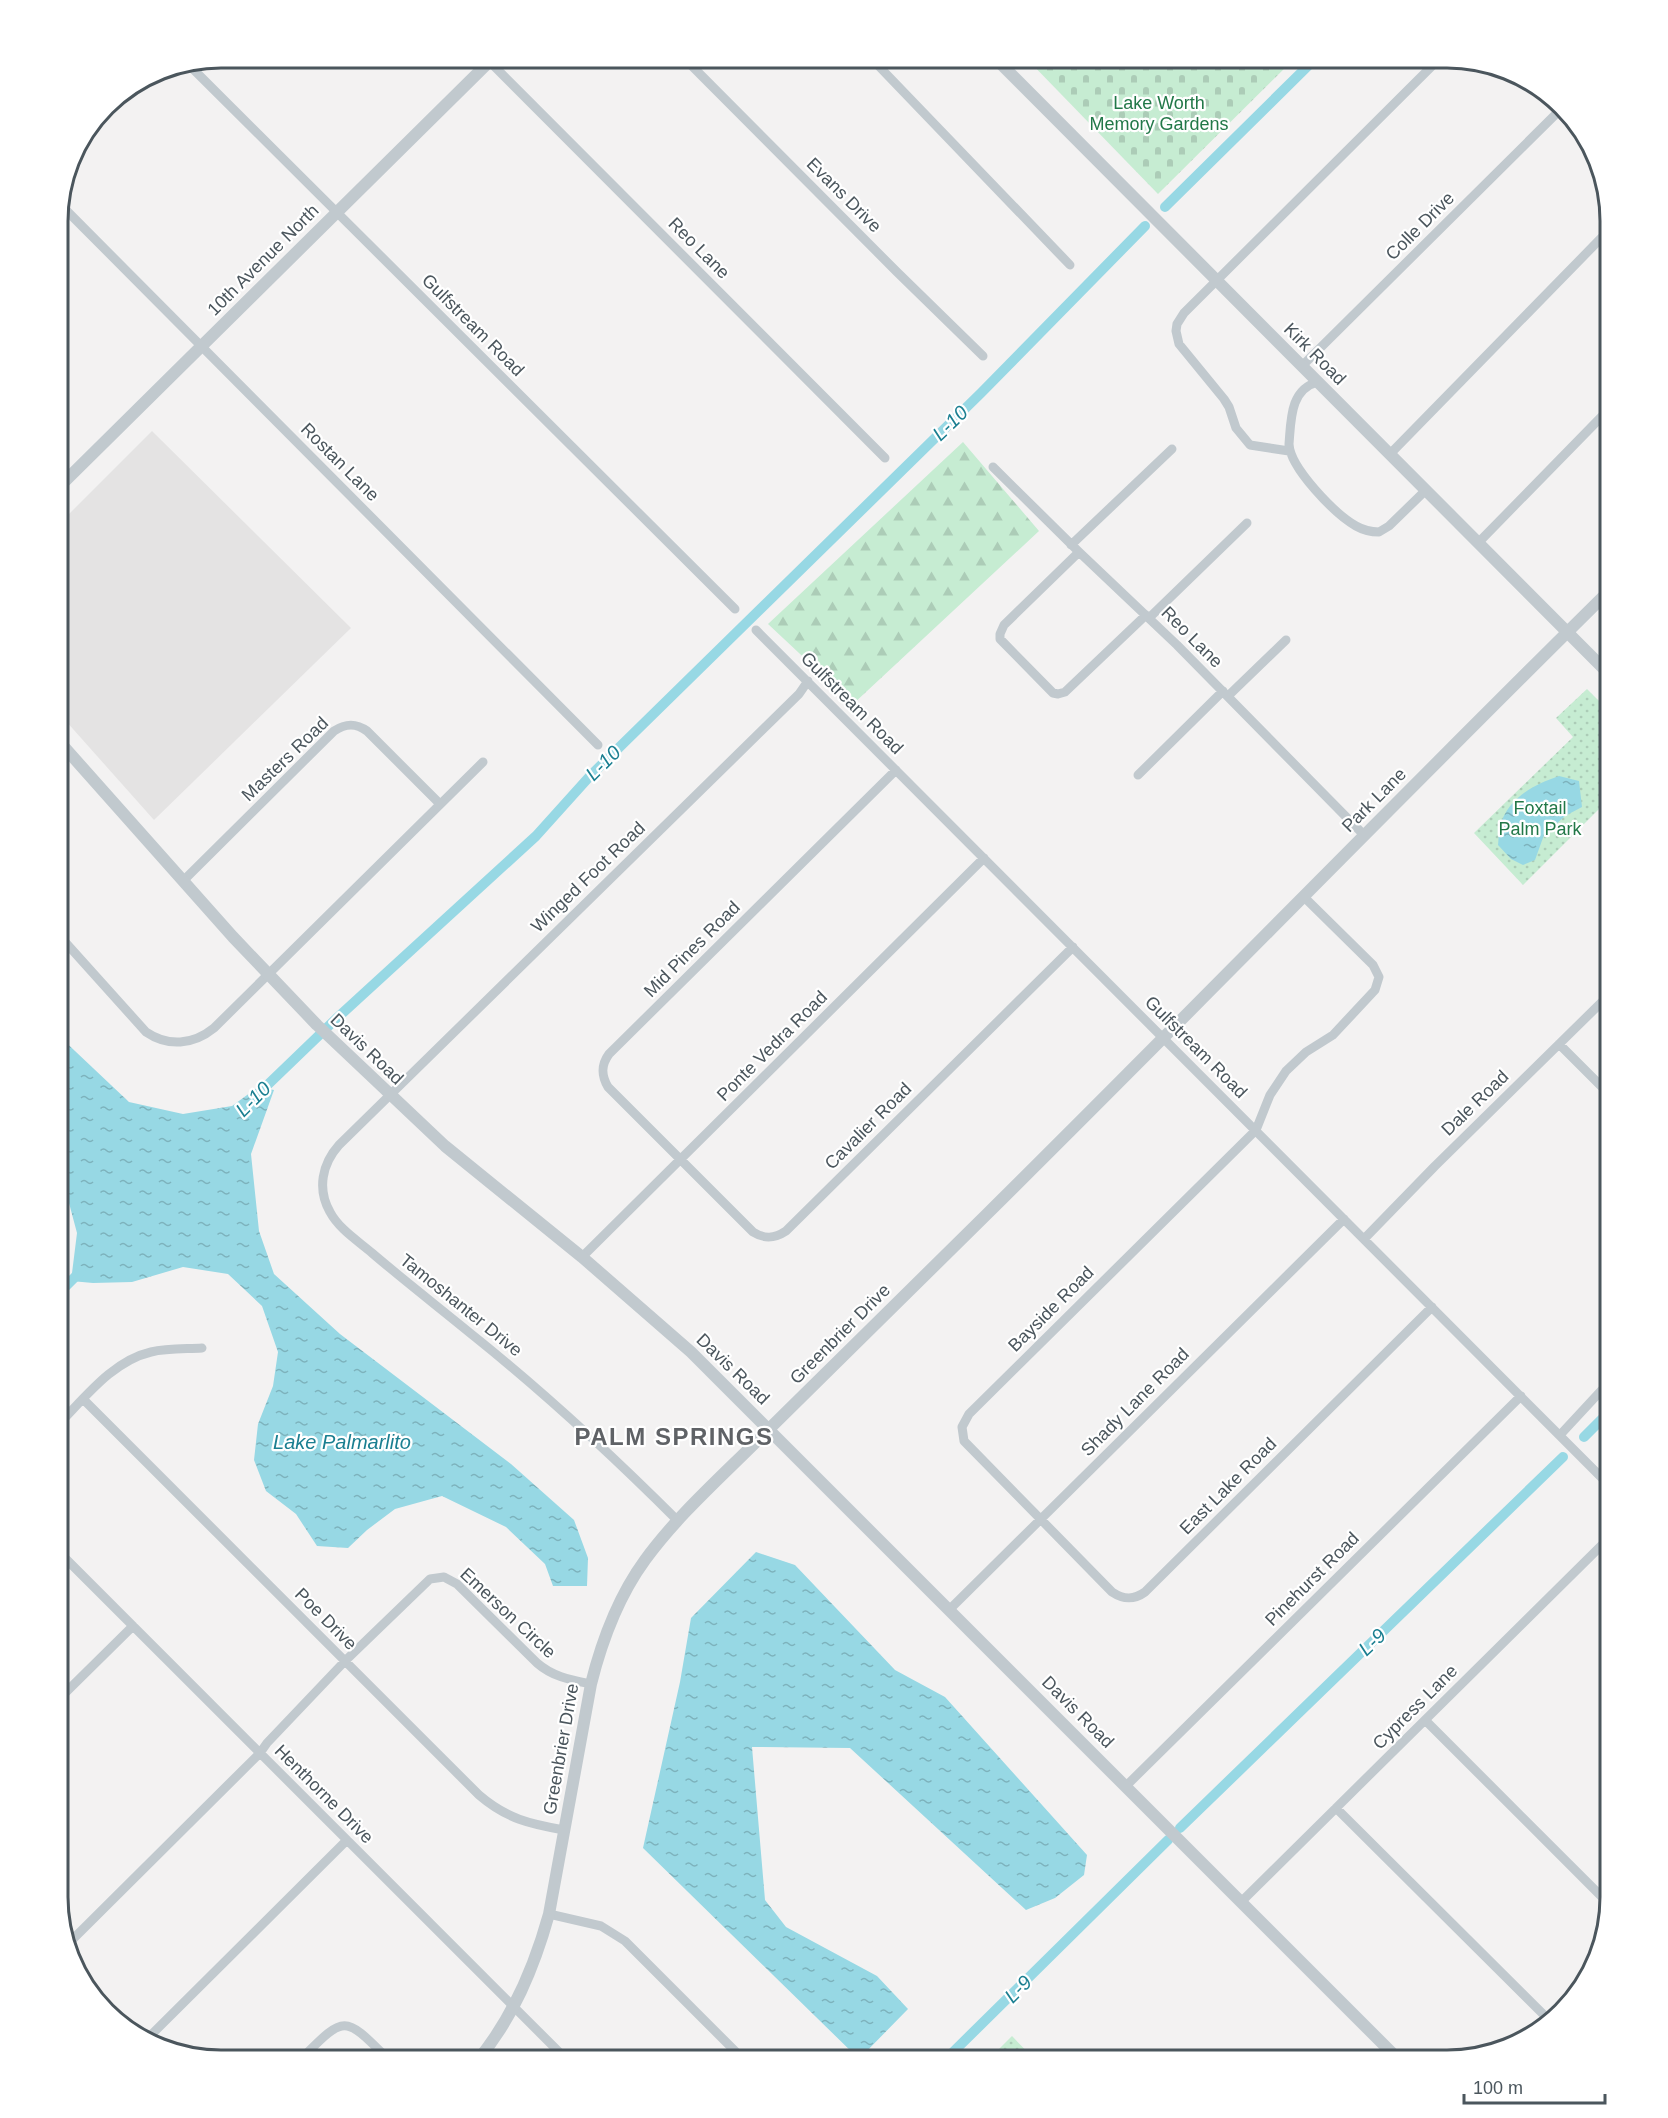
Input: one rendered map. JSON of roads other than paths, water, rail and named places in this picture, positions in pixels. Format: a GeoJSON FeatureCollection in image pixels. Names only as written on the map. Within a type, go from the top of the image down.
{"type":"FeatureCollection","features":[{"type":"Feature","properties":{"kind":"street","name":"10th Avenue North"},"geometry":{"type":"LineString","coordinates":[[68,478],[481,68]]}},
{"type":"Feature","properties":{"kind":"street","name":"Reo Lane"},"geometry":{"type":"LineString","coordinates":[[499,68],[885,458]]}},
{"type":"Feature","properties":{"kind":"street","name":"Evans Drive"},"geometry":{"type":"LineString","coordinates":[[694,68],[897,273],[983,356]]}},
{"type":"Feature","properties":{"kind":"street"},"geometry":{"type":"LineString","coordinates":[[881,68],[1070,265]]}},
{"type":"Feature","properties":{"kind":"street","name":"Kirk Road"},"geometry":{"type":"LineString","coordinates":[[1005,68],[1600,665]]}},
{"type":"Feature","properties":{"kind":"street"},"geometry":{"type":"LineString","coordinates":[[1289,450],[1250,445],[1236,428],[1229,406],[1179,344],[1176,331],[1180,318],[1430,68]]}},
{"type":"Feature","properties":{"kind":"street","name":"Gulfstream Road"},"geometry":{"type":"LineString","coordinates":[[195,70],[735,609]]}},
{"type":"Feature","properties":{"kind":"street","name":"Colle Drive"},"geometry":{"type":"LineString","coordinates":[[1302,366],[1557,113]]}},
{"type":"Feature","properties":{"kind":"street","name":"Rostan Lane"},"geometry":{"type":"LineString","coordinates":[[68,212],[598,745]]}},
{"type":"Feature","properties":{"kind":"street"},"geometry":{"type":"LineString","coordinates":[[1389,454],[1600,239]]}},
{"type":"Feature","properties":{"kind":"street"},"geometry":{"type":"LineString","coordinates":[[1318,382],[1304,388],[1296,398],[1289,450],[1300,472],[1312,486],[1348,520],[1363,529],[1379,532],[1384,531],[1426,489]]}},
{"type":"Feature","properties":{"kind":"street"},"geometry":{"type":"LineString","coordinates":[[1478,543],[1600,418]]}},
{"type":"Feature","properties":{"kind":"street"},"geometry":{"type":"LineString","coordinates":[[1172,449],[1075,549],[1000,634],[1000,639],[1053,693],[1065,692],[1247,523]]}},
{"type":"Feature","properties":{"kind":"street","name":"Reo Lane"},"geometry":{"type":"LineString","coordinates":[[993,467],[1226,693],[1364,835]]}},
{"type":"Feature","properties":{"kind":"street","name":"Park Lane"},"geometry":{"type":"LineString","coordinates":[[1164,1038],[1600,600]]}},
{"type":"Feature","properties":{"kind":"street","name":"Gulfstream Road"},"geometry":{"type":"LineString","coordinates":[[756,630],[1600,1476]]}},
{"type":"Feature","properties":{"kind":"street"},"geometry":{"type":"LineString","coordinates":[[1138,776],[1286,640]]}},
{"type":"Feature","properties":{"kind":"street","name":"Winged Foot Road"},"geometry":{"type":"LineString","coordinates":[[389,1095],[799,694],[808,681]]}},
{"type":"Feature","properties":{"kind":"street","name":"Masters Road"},"geometry":{"type":"LineString","coordinates":[[183,881],[334,731],[347,725],[355,725],[367,731],[440,804]]}},
{"type":"Feature","properties":{"kind":"street","name":"Davis Road"},"geometry":{"type":"LineString","coordinates":[[68,752],[268,975],[331,1039],[389,1095],[497,1189],[582,1257],[692,1352],[1389,2050]]}},
{"type":"Feature","properties":{"kind":"street"},"geometry":{"type":"LineString","coordinates":[[68,945],[141,1028],[151,1036],[164,1041],[183,1043],[202,1036],[214,1028],[483,762]]}},
{"type":"Feature","properties":{"kind":"street","name":"Mid Pines Road"},"geometry":{"type":"LineString","coordinates":[[681,1159],[608,1087],[602,1074],[605,1060],[896,770]]}},
{"type":"Feature","properties":{"kind":"street","name":"Ponte Vedra Road"},"geometry":{"type":"LineString","coordinates":[[582,1257],[984,858]]}},
{"type":"Feature","properties":{"kind":"street"},"geometry":{"type":"LineString","coordinates":[[1256,1130],[1270,1095],[1286,1071],[1306,1052],[1333,1035],[1378,984],[1377,971],[1373,965],[1304,897]]}},
{"type":"Feature","properties":{"kind":"street","name":"Cavalier Road"},"geometry":{"type":"LineString","coordinates":[[681,1159],[753,1232],[766,1238],[780,1235],[1073,947]]}},
{"type":"Feature","properties":{"kind":"street","name":"Dale Road"},"geometry":{"type":"LineString","coordinates":[[1364,1239],[1600,1004]]}},
{"type":"Feature","properties":{"kind":"street","name":"Greenbrier Drive"},"geometry":{"type":"LineString","coordinates":[[485,2050],[514,2007],[539,1949],[549,1914],[591,1684],[607,1631],[627,1587],[658,1542],[678,1521],[1164,1038]]}},
{"type":"Feature","properties":{"kind":"street"},"geometry":{"type":"LineString","coordinates":[[1559,1044],[1600,1085]]}},
{"type":"Feature","properties":{"kind":"street","name":"Tamoshanter Drive"},"geometry":{"type":"LineString","coordinates":[[389,1095],[339,1145],[327,1162],[323,1177],[323,1191],[332,1216],[371,1252],[574,1420],[678,1521]]}},
{"type":"Feature","properties":{"kind":"street","name":"Bayside Road"},"geometry":{"type":"LineString","coordinates":[[1040,1520],[968,1447],[962,1434],[964,1420],[1256,1130]]}},
{"type":"Feature","properties":{"kind":"street","name":"Shady Lane Road"},"geometry":{"type":"LineString","coordinates":[[950,1609],[1344,1219]]}},
{"type":"Feature","properties":{"kind":"street","name":"East Lake Road"},"geometry":{"type":"LineString","coordinates":[[1040,1520],[1112,1592],[1125,1598],[1139,1596],[1432,1307]]}},
{"type":"Feature","properties":{"kind":"street"},"geometry":{"type":"LineString","coordinates":[[67,1416],[112,1372],[137,1357],[165,1350],[202,1348]]}},
{"type":"Feature","properties":{"kind":"street"},"geometry":{"type":"LineString","coordinates":[[1560,1435],[1600,1392]]}},
{"type":"Feature","properties":{"kind":"street","name":"Pinehurst Road"},"geometry":{"type":"LineString","coordinates":[[1126,1786],[1521,1396]]}},
{"type":"Feature","properties":{"kind":"street","name":"Poe Drive"},"geometry":{"type":"LineString","coordinates":[[84,1400],[491,1805],[518,1820],[564,1830]]}},
{"type":"Feature","properties":{"kind":"street","name":"Cypress Lane"},"geometry":{"type":"LineString","coordinates":[[1241,1902],[1600,1547]]}},
{"type":"Feature","properties":{"kind":"street","name":"Henthorne Drive"},"geometry":{"type":"LineString","coordinates":[[67,1560],[557,2050]]}},
{"type":"Feature","properties":{"kind":"street","name":"Emerson Circle"},"geometry":{"type":"LineString","coordinates":[[74,1938],[260,1753],[345,1661],[430,1579],[444,1577],[457,1584],[543,1668],[562,1678],[591,1684]]}},
{"type":"Feature","properties":{"kind":"street"},"geometry":{"type":"LineString","coordinates":[[67,1691],[133,1626]]}},
{"type":"Feature","properties":{"kind":"street"},"geometry":{"type":"LineString","coordinates":[[1425,1720],[1600,1895]]}},
{"type":"Feature","properties":{"kind":"street"},"geometry":{"type":"LineString","coordinates":[[1336,1808],[1544,2015]]}},
{"type":"Feature","properties":{"kind":"street"},"geometry":{"type":"LineString","coordinates":[[152,2034],[347,1840]]}},
{"type":"Feature","properties":{"kind":"street"},"geometry":{"type":"LineString","coordinates":[[549,1914],[587,1921],[601,1926],[625,1941],[734,2050]]}},
{"type":"Feature","properties":{"kind":"street"},"geometry":{"type":"LineString","coordinates":[[310,2050],[328,2032],[341,2026],[348,2026],[361,2032],[379,2050]]}},
{"type":"Feature","properties":{"kind":"water"},"geometry":{"type":"Polygon","coordinates":[[[1559,776],[1579,781],[1582,807],[1565,816],[1544,835],[1535,860],[1523,865],[1511,859],[1498,845],[1499,828],[1515,800],[1531,788],[1559,776]]]}},
{"type":"Feature","properties":{"kind":"water","name":"Lake Palmarlito"},"geometry":{"type":"Polygon","coordinates":[[[68,1044],[129,1102],[183,1114],[232,1106],[258,1087],[274,1090],[251,1154],[259,1231],[274,1274],[340,1334],[511,1464],[574,1520],[588,1558],[587,1586],[553,1586],[545,1564],[506,1527],[442,1496],[395,1509],[348,1548],[317,1546],[296,1514],[266,1491],[254,1460],[258,1424],[273,1386],[278,1352],[262,1306],[228,1274],[183,1267],[132,1282],[71,1281],[77,1233],[67,1197],[68,1044]]]}},
{"type":"Feature","properties":{"kind":"water"},"geometry":{"type":"Polygon","coordinates":[[[756,1552],[795,1565],[895,1670],[945,1697],[1087,1855],[1084,1875],[1055,1898],[1026,1910],[850,1748],[752,1747],[765,1900],[786,1927],[877,1976],[908,2009],[868,2050],[850,2050],[643,1848],[680,1682],[691,1618],[756,1552]]]}},
{"type":"Feature","properties":{"kind":"waterway","name":"L-10"},"geometry":{"type":"LineString","coordinates":[[1165,207],[1306,68]]}},
{"type":"Feature","properties":{"kind":"waterway","name":"L-10"},"geometry":{"type":"LineString","coordinates":[[255,1097],[336,1019],[536,836],[590,776],[981,393],[1145,226]]}},
{"type":"Feature","properties":{"kind":"waterway","name":"L-10"},"geometry":{"type":"LineString","coordinates":[[67,1285],[81,1271]]}},
{"type":"Feature","properties":{"kind":"waterway","name":"L-9"},"geometry":{"type":"LineString","coordinates":[[1584,1437],[1600,1421]]}},
{"type":"Feature","properties":{"kind":"waterway","name":"L-9"},"geometry":{"type":"LineString","coordinates":[[1180,1828],[1563,1457]]}},
{"type":"Feature","properties":{"kind":"waterway","name":"L-9"},"geometry":{"type":"LineString","coordinates":[[955,2050],[1168,1840]]}},
{"type":"Feature","properties":{"kind":"district","name":"PALM SPRINGS"},"geometry":{"type":"Point","coordinates":[674,1436]}},
{"type":"Feature","properties":{"kind":"park label","name":"Lake Worth Memory Gardens"},"geometry":{"type":"Point","coordinates":[1159,113]}},
{"type":"Feature","properties":{"kind":"park label","name":"Foxtail Palm Park"},"geometry":{"type":"Point","coordinates":[1540,818]}}]}
